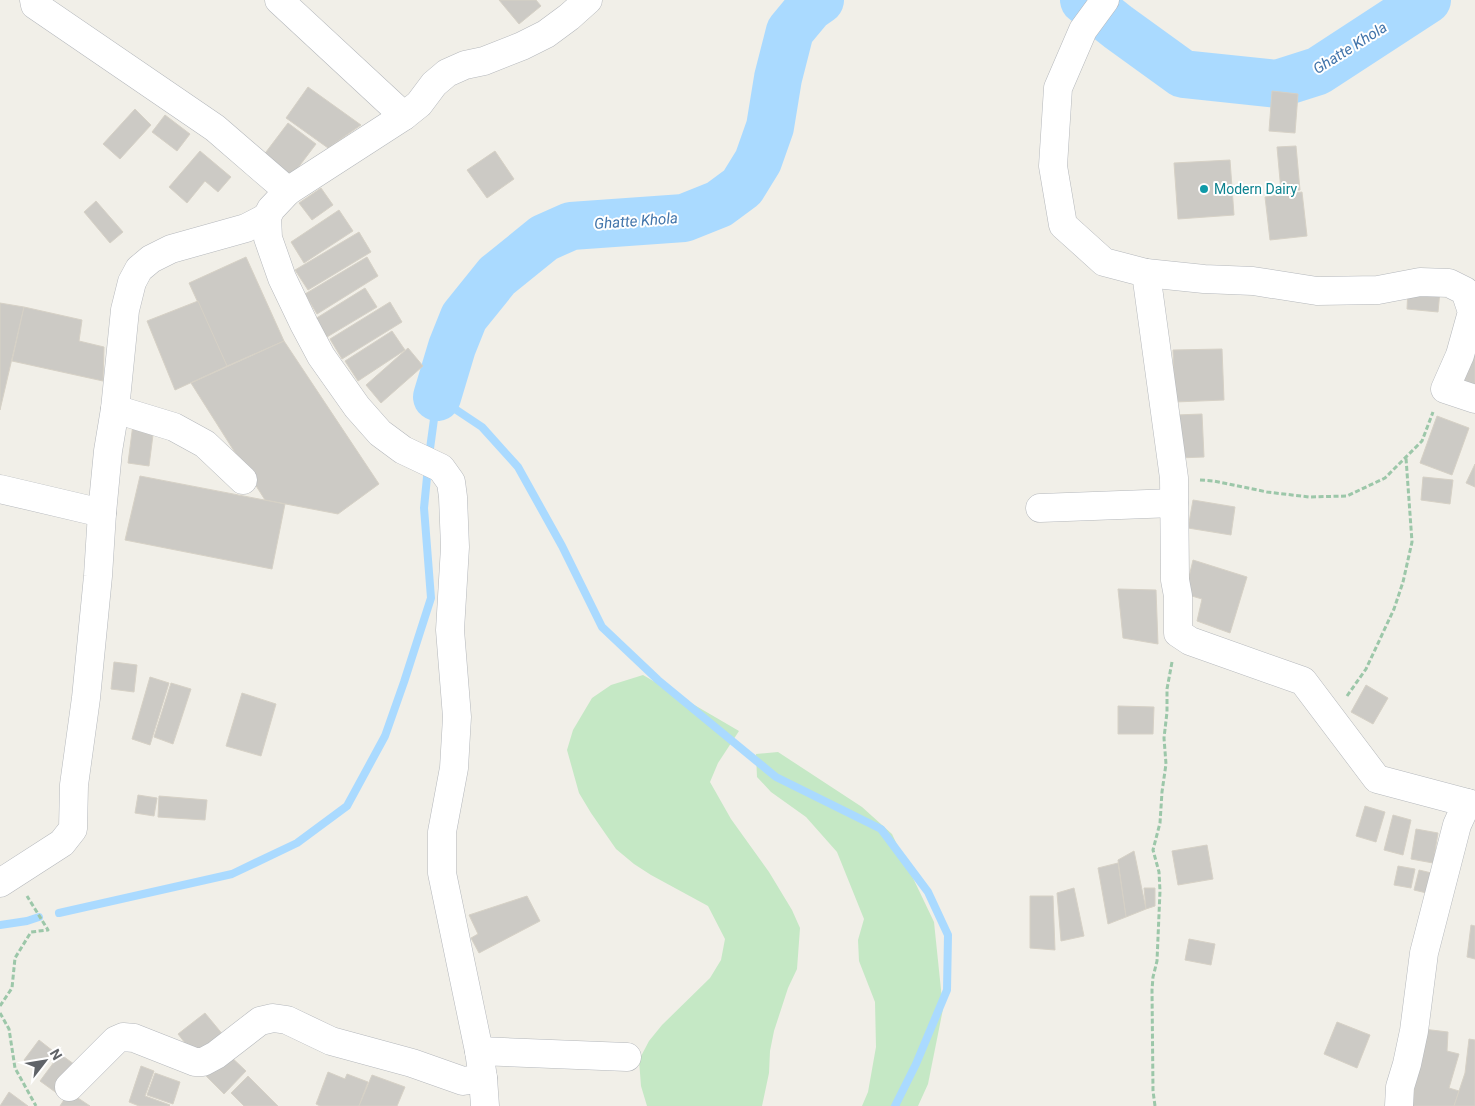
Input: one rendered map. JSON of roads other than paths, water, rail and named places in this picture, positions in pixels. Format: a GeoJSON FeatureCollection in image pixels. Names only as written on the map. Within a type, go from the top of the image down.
{"type":"FeatureCollection","features":[{"type":"Feature","properties":{"kind":"street"},"geometry":{"type":"LineString","coordinates":[[34,0],[35,5],[215,128],[288,191]]}},
{"type":"Feature","properties":{"kind":"street"},"geometry":{"type":"LineString","coordinates":[[280,0],[404,116]]}},
{"type":"Feature","properties":{"kind":"street"},"geometry":{"type":"LineString","coordinates":[[1104,0],[1083,30],[1058,88],[1053,166],[1063,225],[1104,262],[1146,273],[1204,279],[1253,281],[1317,291],[1378,290],[1420,282],[1449,283],[1465,291],[1472,312],[1460,355],[1445,389],[1475,399]]}},
{"type":"Feature","properties":{"kind":"street"},"geometry":{"type":"LineString","coordinates":[[485,1106],[480,1051],[442,873],[442,832],[454,768],[457,717],[450,630],[454,547],[451,482],[441,468],[403,450],[380,433],[357,408],[321,356],[282,278],[268,238],[267,217],[271,209],[288,191],[404,116],[419,104],[434,84],[447,73],[522,46],[546,34],[570,6]]}},
{"type":"Feature","properties":{"kind":"street"},"geometry":{"type":"LineString","coordinates":[[6,879],[62,844],[73,829],[74,785],[87,689],[108,451],[115,408],[125,310],[132,282],[140,269],[151,259],[171,249],[246,228],[267,217]]}},
{"type":"Feature","properties":{"kind":"street"},"geometry":{"type":"LineString","coordinates":[[1146,273],[1174,490],[1175,580],[1178,596],[1178,633],[1190,641],[1303,682],[1377,779],[1471,804],[1457,824],[1424,953],[1414,1031],[1400,1087],[1398,1106]]}},
{"type":"Feature","properties":{"kind":"street"},"geometry":{"type":"LineString","coordinates":[[115,408],[174,427],[205,444],[243,480]]}},
{"type":"Feature","properties":{"kind":"street"},"geometry":{"type":"LineString","coordinates":[[0,490],[102,513]]}},
{"type":"Feature","properties":{"kind":"street"},"geometry":{"type":"LineString","coordinates":[[1040,508],[1174,490]]}},
{"type":"Feature","properties":{"kind":"street"},"geometry":{"type":"LineString","coordinates":[[69,1087],[116,1040],[123,1037],[134,1038],[195,1062],[203,1062],[216,1055],[260,1021],[273,1018],[288,1020],[331,1041],[412,1063],[463,1081],[483,1078]]}},
{"type":"Feature","properties":{"kind":"street"},"geometry":{"type":"LineString","coordinates":[[480,1051],[627,1057]]}},
{"type":"Feature","properties":{"kind":"waterway","name":"Ghatte Khola"},"geometry":{"type":"LineString","coordinates":[[437,397],[452,347],[464,317],[497,276],[544,238],[571,226],[684,218],[719,204],[742,187],[758,161],[770,127],[778,78],[790,31],[810,7],[820,0]]}},
{"type":"Feature","properties":{"kind":"waterway","name":"Ghatte Khola"},"geometry":{"type":"LineString","coordinates":[[1084,0],[1183,74],[1277,84],[1318,71],[1427,0]]}},
{"type":"Feature","properties":{"kind":"waterway"},"geometry":{"type":"LineString","coordinates":[[429,456],[437,397],[482,427],[518,467],[562,546],[602,627],[658,680],[776,777],[881,829],[928,892],[948,935],[947,990],[916,1064],[895,1106]]}},
{"type":"Feature","properties":{"kind":"waterway"},"geometry":{"type":"LineString","coordinates":[[59,913],[232,874],[297,843],[347,806],[385,736],[431,598],[424,508],[428,467]]}},
{"type":"Feature","properties":{"kind":"waterway"},"geometry":{"type":"LineString","coordinates":[[0,925],[27,921],[39,917]]}},
{"type":"Feature","properties":{"kind":"place","name":"Modern Dairy"},"geometry":{"type":"Point","coordinates":[1204,189]}}]}
